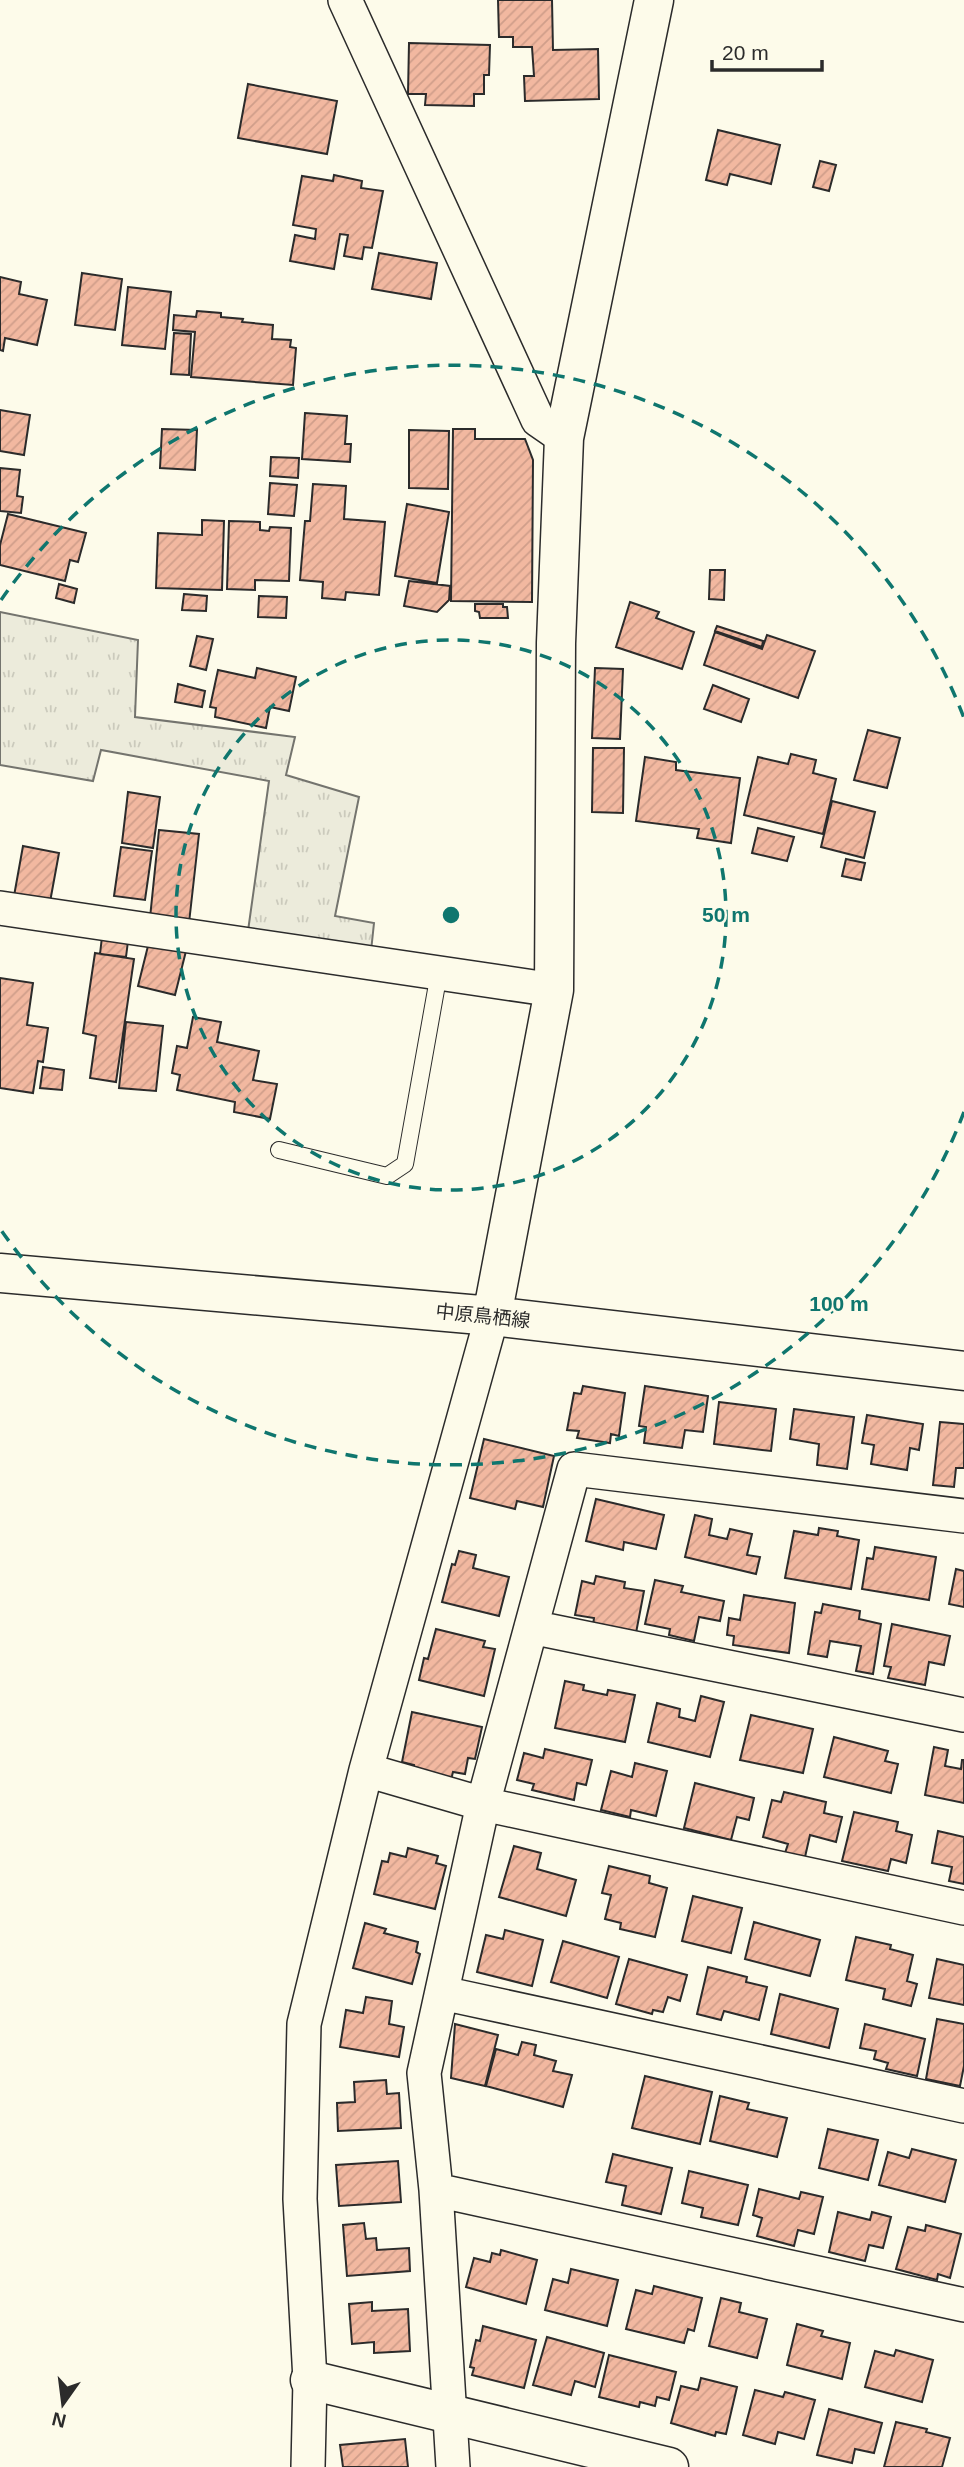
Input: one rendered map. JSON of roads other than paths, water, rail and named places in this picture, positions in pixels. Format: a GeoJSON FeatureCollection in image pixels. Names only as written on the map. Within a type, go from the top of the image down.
{"type":"FeatureCollection","features":[{"type":"Feature","properties":{"kind":"street"},"geometry":{"type":"LineString","coordinates":[[345,0],[538,420],[564,439]]}},
{"type":"Feature","properties":{"kind":"street"},"geometry":{"type":"LineString","coordinates":[[307,2467],[310,2380],[300,2199],[304,2024],[366,1770],[492,1316],[554,990],[556,643],[564,439],[654,0]]}},
{"type":"Feature","properties":{"kind":"street"},"geometry":{"type":"LineString","coordinates":[[0,908],[554,990]]}},
{"type":"Feature","properties":{"kind":"street","name":"中原鳥栖線"},"geometry":{"type":"LineString","coordinates":[[0,1273],[492,1316],[964,1371]]}},
{"type":"Feature","properties":{"kind":"street"},"geometry":{"type":"LineString","coordinates":[[453,2467],[436,2190],[424,2073],[483,1804],[574,1469],[964,1516]]}},
{"type":"Feature","properties":{"kind":"street"},"geometry":{"type":"LineString","coordinates":[[531,1627],[964,1715]]}},
{"type":"Feature","properties":{"kind":"street"},"geometry":{"type":"LineString","coordinates":[[366,1770],[483,1804],[964,1908]]}},
{"type":"Feature","properties":{"kind":"street"},"geometry":{"type":"LineString","coordinates":[[442,1993],[964,2106]]}},
{"type":"Feature","properties":{"kind":"street"},"geometry":{"type":"LineString","coordinates":[[436,2190],[964,2305]]}},
{"type":"Feature","properties":{"kind":"street"},"geometry":{"type":"LineString","coordinates":[[310,2380],[669,2467]]}},
{"type":"Feature","properties":{"kind":"lane"},"geometry":{"type":"LineString","coordinates":[[279,1150],[387,1176],[405,1164],[439,973]]}}]}
